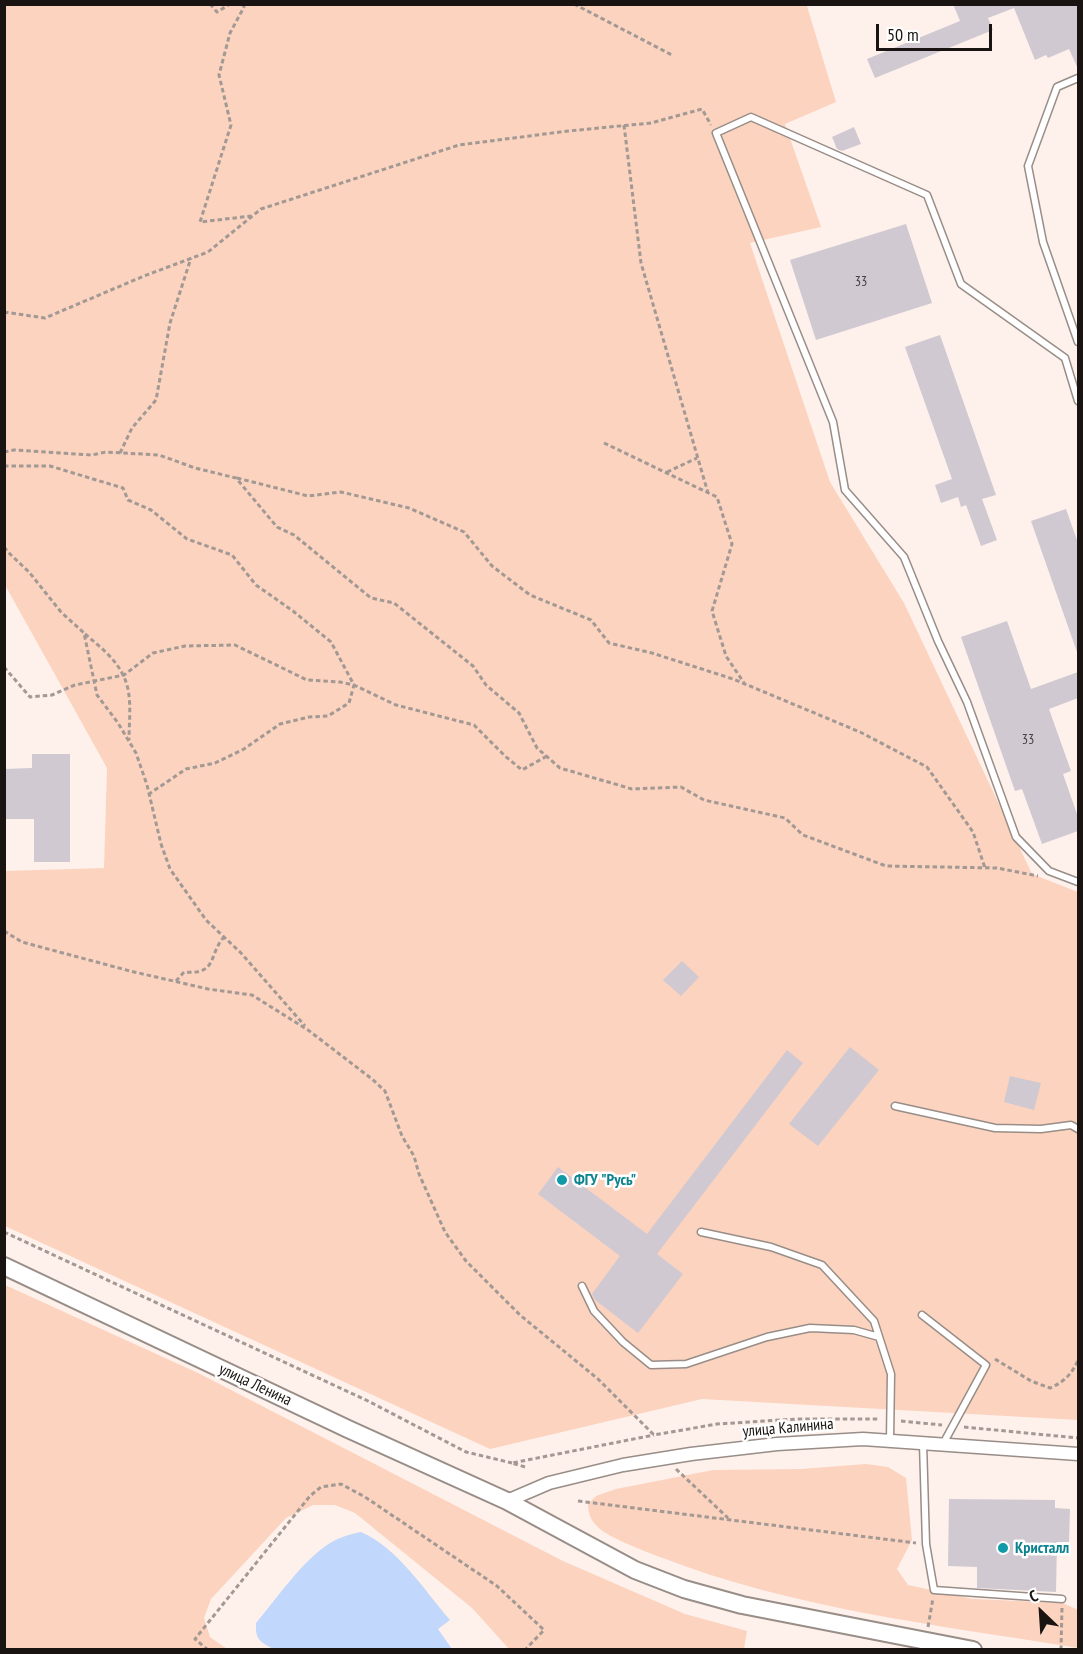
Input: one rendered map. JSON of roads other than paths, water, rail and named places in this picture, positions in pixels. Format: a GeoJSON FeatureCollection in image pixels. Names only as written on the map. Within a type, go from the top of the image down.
{"type":"FeatureCollection","features":[{"type":"Feature","properties":{"kind":"main road","name":"улица Ленина"},"geometry":{"type":"LineString","coordinates":[[4,1266],[348,1430],[507,1502],[634,1570],[684,1589],[742,1605],[974,1650]]}},
{"type":"Feature","properties":{"kind":"street","name":"улица Калинина"},"geometry":{"type":"LineString","coordinates":[[507,1502],[549,1483],[623,1465],[777,1444],[863,1439],[1078,1454]]}},
{"type":"Feature","properties":{"kind":"lane"},"geometry":{"type":"LineString","coordinates":[[1078,78],[1057,87],[1028,166],[1043,242],[1078,342]]}},
{"type":"Feature","properties":{"kind":"lane"},"geometry":{"type":"LineString","coordinates":[[1078,401],[1065,358],[961,284],[927,195],[751,117],[716,133],[833,422],[845,490],[904,557],[938,641],[967,702],[1016,837],[1049,871],[1078,882]]}},
{"type":"Feature","properties":{"kind":"lane"},"geometry":{"type":"LineString","coordinates":[[895,1106],[995,1128],[1041,1129],[1071,1125],[1078,1129]]}},
{"type":"Feature","properties":{"kind":"lane"},"geometry":{"type":"LineString","coordinates":[[701,1232],[771,1247],[822,1265],[873,1321],[891,1374],[890,1440]]}},
{"type":"Feature","properties":{"kind":"lane"},"geometry":{"type":"LineString","coordinates":[[582,1286],[594,1311],[623,1342],[651,1365],[686,1364],[767,1337],[810,1328],[855,1330],[879,1337]]}},
{"type":"Feature","properties":{"kind":"lane"},"geometry":{"type":"LineString","coordinates":[[922,1315],[986,1365],[943,1444]]}},
{"type":"Feature","properties":{"kind":"lane"},"geometry":{"type":"LineString","coordinates":[[923,1442],[926,1544],[934,1590],[1062,1599]]}},
{"type":"Feature","properties":{"kind":"water"},"geometry":{"type":"Polygon","coordinates":[[[361,1532],[387,1548],[450,1620],[438,1629],[452,1649],[275,1650],[260,1640],[256,1623],[300,1569],[330,1543],[361,1532]]]}},
{"type":"Feature","properties":{"kind":"place","name":"ФГУ \"Русь\""},"geometry":{"type":"Point","coordinates":[562,1180]}},
{"type":"Feature","properties":{"kind":"place","name":"Кристалл"},"geometry":{"type":"Point","coordinates":[1003,1548]}}]}
